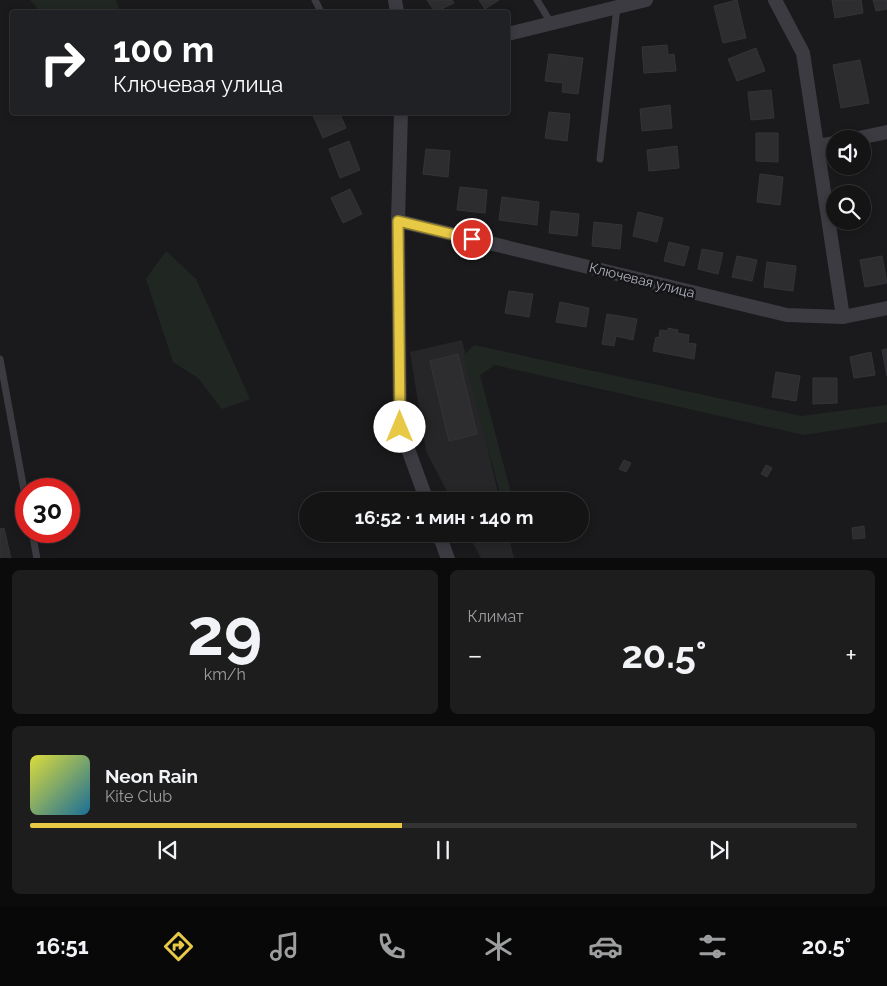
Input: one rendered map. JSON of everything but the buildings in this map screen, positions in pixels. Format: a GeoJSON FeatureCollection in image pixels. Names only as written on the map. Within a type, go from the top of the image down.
{"type":"FeatureCollection","features":[{"type":"Feature","properties":{"kind":"street"},"geometry":{"type":"LineString","coordinates":[[510,34],[646,0]]}},
{"type":"Feature","properties":{"kind":"street"},"geometry":{"type":"LineString","coordinates":[[775,0],[803,53],[843,317]]}},
{"type":"Feature","properties":{"kind":"street"},"geometry":{"type":"LineString","coordinates":[[401,115],[398,221],[400,427],[424,492]]}},
{"type":"Feature","properties":{"kind":"street"},"geometry":{"type":"LineString","coordinates":[[871,135],[887,132]]}},
{"type":"Feature","properties":{"kind":"street"},"geometry":{"type":"LineString","coordinates":[[818,146],[826,145]]}},
{"type":"Feature","properties":{"kind":"street","name":"Ключевая улица"},"geometry":{"type":"LineString","coordinates":[[398,221],[787,315],[843,317],[887,308]]}},
{"type":"Feature","properties":{"kind":"street"},"geometry":{"type":"LineString","coordinates":[[442,542],[448,558]]}},
{"type":"Feature","properties":{"kind":"lane"},"geometry":{"type":"LineString","coordinates":[[537,0],[552,23]]}},
{"type":"Feature","properties":{"kind":"lane"},"geometry":{"type":"LineString","coordinates":[[600,159],[617,7]]}},
{"type":"Feature","properties":{"kind":"lane"},"geometry":{"type":"LineString","coordinates":[[0,359],[22,478]]}},
{"type":"Feature","properties":{"kind":"lane"},"geometry":{"type":"LineString","coordinates":[[34,543],[37,558]]}},
{"type":"Feature","properties":{"kind":"shaded area"},"geometry":{"type":"Polygon","coordinates":[[[30,0],[116,0],[119,10],[39,10],[30,0]]]}},
{"type":"Feature","properties":{"kind":"shaded area"},"geometry":{"type":"Polygon","coordinates":[[[166,251],[196,279],[250,399],[222,409],[198,378],[173,362],[146,279],[166,251]]]}},
{"type":"Feature","properties":{"kind":"shaded area"},"geometry":{"type":"Polygon","coordinates":[[[462,340],[498,492],[447,492],[426,451],[410,352],[462,340]]]}},
{"type":"Feature","properties":{"kind":"shaded area"},"geometry":{"type":"Polygon","coordinates":[[[474,345],[801,416],[887,405],[887,422],[804,435],[495,365],[480,375],[511,492],[500,492],[463,356],[474,345]]]}},
{"type":"Feature","properties":{"kind":"shaded area"},"geometry":{"type":"Polygon","coordinates":[[[472,542],[510,542],[514,558],[481,558],[472,542]]]}},
{"type":"Feature","properties":{"kind":"route"},"geometry":{"type":"LineString","coordinates":[[400,427],[398,221],[472,239]]}}]}
